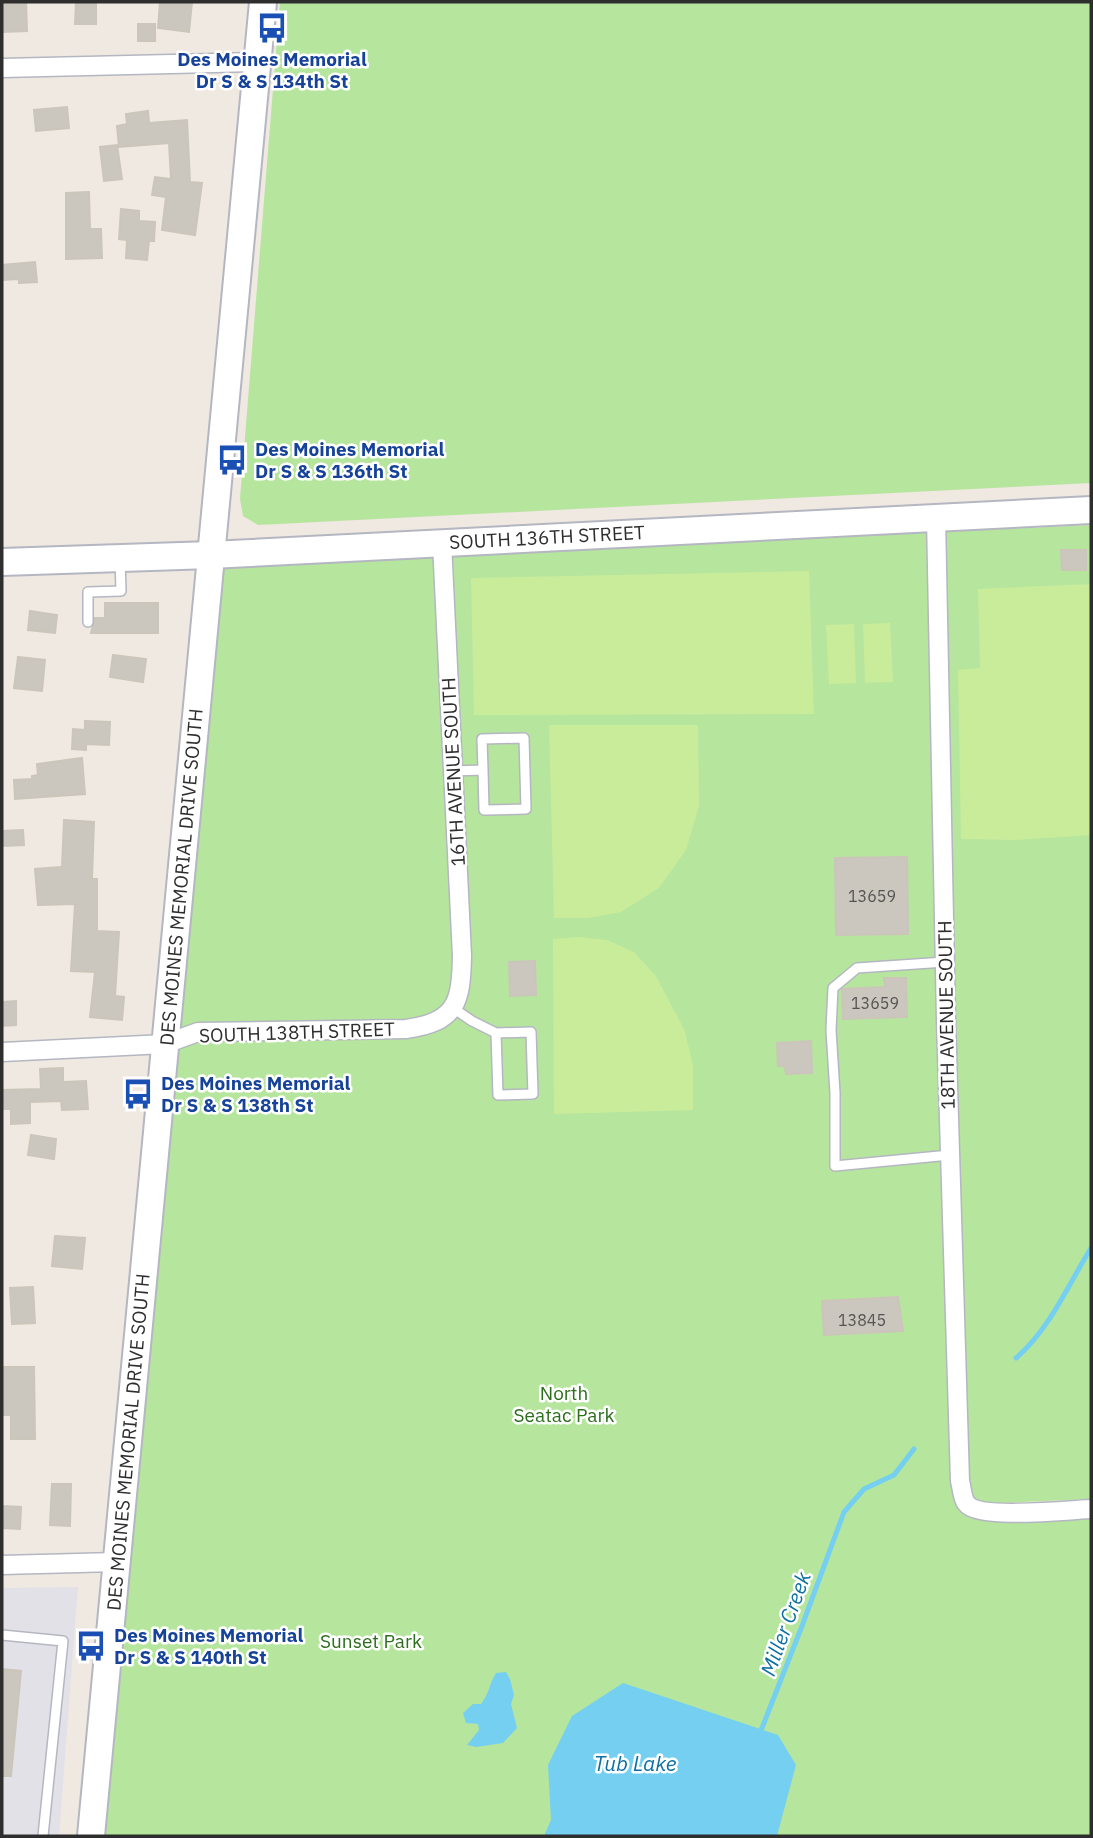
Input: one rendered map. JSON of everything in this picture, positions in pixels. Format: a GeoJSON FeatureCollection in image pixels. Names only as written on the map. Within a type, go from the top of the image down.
{"type":"FeatureCollection","features":[{"type":"Feature","properties":{"kind":"main road","name":"DES MOINES MEMORIAL DRIVE SOUTH"},"geometry":{"type":"LineString","coordinates":[[91,1836],[263,2]]}},
{"type":"Feature","properties":{"kind":"main road","name":"SOUTH 136TH STREET"},"geometry":{"type":"LineString","coordinates":[[2,562],[211,555],[1091,510]]}},
{"type":"Feature","properties":{"kind":"street"},"geometry":{"type":"LineString","coordinates":[[2,68],[258,62]]}},
{"type":"Feature","properties":{"kind":"street","name":"18TH AVENUE SOUTH"},"geometry":{"type":"LineString","coordinates":[[936,517],[960,1481],[966,1503],[973,1509],[1000,1513],[1091,1509]]}},
{"type":"Feature","properties":{"kind":"street","name":"16TH AVENUE SOUTH"},"geometry":{"type":"LineString","coordinates":[[442,543],[462,956],[455,1004]]}},
{"type":"Feature","properties":{"kind":"street","name":"SOUTH 138TH STREET"},"geometry":{"type":"LineString","coordinates":[[2,1052],[165,1044],[198,1032],[407,1029],[434,1023],[455,1004]]}},
{"type":"Feature","properties":{"kind":"street"},"geometry":{"type":"LineString","coordinates":[[2,1565],[116,1562]]}},
{"type":"Feature","properties":{"kind":"lane"},"geometry":{"type":"LineString","coordinates":[[88,622],[88,592],[121,590],[120,557]]}},
{"type":"Feature","properties":{"kind":"lane"},"geometry":{"type":"LineString","coordinates":[[524,738],[526,809],[484,810],[483,770],[482,739],[524,738]]}},
{"type":"Feature","properties":{"kind":"lane"},"geometry":{"type":"LineString","coordinates":[[453,771],[483,770]]}},
{"type":"Feature","properties":{"kind":"lane"},"geometry":{"type":"LineString","coordinates":[[945,962],[857,968],[832,988],[831,1030],[835,1093],[835,1166],[950,1154]]}},
{"type":"Feature","properties":{"kind":"lane"},"geometry":{"type":"LineString","coordinates":[[455,1004],[472,1021],[496,1033],[531,1032],[533,1094],[498,1095],[496,1033]]}},
{"type":"Feature","properties":{"kind":"lane"},"geometry":{"type":"LineString","coordinates":[[2,1635],[63,1641],[43,1836]]}},
{"type":"Feature","properties":{"kind":"shaded area"},"geometry":{"type":"Polygon","coordinates":[[[78,1587],[59,1836],[2,1836],[2,1588],[78,1587]]]}},
{"type":"Feature","properties":{"kind":"green space"},"geometry":{"type":"Polygon","coordinates":[[[280,2],[1091,2],[1091,483],[258,525],[243,516],[240,499],[280,2]]]}},
{"type":"Feature","properties":{"kind":"green space","name":"North Seatac Park"},"geometry":{"type":"Polygon","coordinates":[[[1091,525],[1091,1499],[1000,1503],[989,1514],[990,1520],[1091,1515],[1091,1836],[104,1836],[218,565],[1091,525]]]}},
{"type":"Feature","properties":{"kind":"green space"},"geometry":{"type":"Polygon","coordinates":[[[809,571],[814,714],[474,715],[471,578],[809,571]]]}},
{"type":"Feature","properties":{"kind":"green space"},"geometry":{"type":"Polygon","coordinates":[[[1091,584],[1091,835],[1015,840],[961,839],[958,670],[980,668],[978,589],[1091,584]]]}},
{"type":"Feature","properties":{"kind":"green space"},"geometry":{"type":"Polygon","coordinates":[[[890,623],[893,682],[865,683],[863,624],[890,623]]]}},
{"type":"Feature","properties":{"kind":"green space"},"geometry":{"type":"Polygon","coordinates":[[[854,624],[856,683],[829,684],[826,625],[854,624]]]}},
{"type":"Feature","properties":{"kind":"green space"},"geometry":{"type":"Polygon","coordinates":[[[549,725],[698,725],[699,806],[686,850],[659,888],[621,912],[588,918],[554,918],[549,725]]]}},
{"type":"Feature","properties":{"kind":"green space"},"geometry":{"type":"Polygon","coordinates":[[[578,937],[607,940],[634,952],[656,976],[685,1031],[693,1066],[693,1110],[554,1114],[553,939],[578,937]]]}},
{"type":"Feature","properties":{"kind":"water"},"geometry":{"type":"Polygon","coordinates":[[[506,1672],[514,1695],[511,1704],[517,1728],[503,1743],[476,1747],[467,1745],[479,1730],[478,1724],[466,1723],[463,1713],[473,1704],[481,1704],[496,1673],[506,1672]]]}},
{"type":"Feature","properties":{"kind":"water","name":"Tub Lake"},"geometry":{"type":"Polygon","coordinates":[[[623,1683],[778,1735],[796,1765],[777,1836],[544,1836],[551,1820],[548,1765],[572,1716],[623,1683]]]}},
{"type":"Feature","properties":{"kind":"building"},"geometry":{"type":"Polygon","coordinates":[[[2,2],[26,2],[27,31],[2,32],[2,2]]]}},
{"type":"Feature","properties":{"kind":"building"},"geometry":{"type":"Polygon","coordinates":[[[76,2],[96,2],[96,24],[75,24],[76,2]]]}},
{"type":"Feature","properties":{"kind":"building"},"geometry":{"type":"Polygon","coordinates":[[[160,2],[192,2],[189,32],[158,28],[160,2]]]}},
{"type":"Feature","properties":{"kind":"building"},"geometry":{"type":"Polygon","coordinates":[[[138,24],[155,24],[155,41],[138,41],[138,24]]]}},
{"type":"Feature","properties":{"kind":"building"},"geometry":{"type":"Polygon","coordinates":[[[67,107],[69,128],[36,131],[34,110],[67,107]]]}},
{"type":"Feature","properties":{"kind":"building"},"geometry":{"type":"Polygon","coordinates":[[[148,111],[149,123],[187,120],[190,182],[202,183],[195,235],[162,230],[166,197],[152,195],[155,177],[171,179],[169,143],[119,147],[117,126],[127,124],[126,114],[148,111]]]}},
{"type":"Feature","properties":{"kind":"building"},"geometry":{"type":"Polygon","coordinates":[[[117,145],[122,179],[104,181],[100,147],[117,145]]]}},
{"type":"Feature","properties":{"kind":"building"},"geometry":{"type":"Polygon","coordinates":[[[89,192],[90,229],[101,229],[102,258],[66,259],[66,193],[89,192]]]}},
{"type":"Feature","properties":{"kind":"building"},"geometry":{"type":"Polygon","coordinates":[[[121,209],[139,211],[139,221],[155,222],[154,241],[149,241],[147,260],[126,258],[127,240],[119,239],[121,209]]]}},
{"type":"Feature","properties":{"kind":"building"},"geometry":{"type":"Polygon","coordinates":[[[35,262],[37,282],[2,280],[2,265],[35,262]]]}},
{"type":"Feature","properties":{"kind":"building"},"geometry":{"type":"Polygon","coordinates":[[[1061,550],[1086,550],[1086,570],[1062,570],[1061,550]]]}},
{"type":"Feature","properties":{"kind":"building"},"geometry":{"type":"Polygon","coordinates":[[[105,603],[158,603],[158,633],[91,633],[95,618],[105,618],[105,603]]]}},
{"type":"Feature","properties":{"kind":"building"},"geometry":{"type":"Polygon","coordinates":[[[30,611],[57,615],[55,633],[28,630],[30,611]]]}},
{"type":"Feature","properties":{"kind":"building"},"geometry":{"type":"Polygon","coordinates":[[[113,655],[146,659],[143,682],[110,677],[113,655]]]}},
{"type":"Feature","properties":{"kind":"building"},"geometry":{"type":"Polygon","coordinates":[[[18,657],[45,660],[42,691],[14,688],[18,657]]]}},
{"type":"Feature","properties":{"kind":"building"},"geometry":{"type":"Polygon","coordinates":[[[85,721],[110,722],[109,745],[86,744],[86,750],[72,749],[73,729],[85,730],[85,721]]]}},
{"type":"Feature","properties":{"kind":"building"},"geometry":{"type":"Polygon","coordinates":[[[82,758],[85,794],[15,799],[14,780],[32,779],[32,776],[38,775],[37,764],[82,758]]]}},
{"type":"Feature","properties":{"kind":"building"},"geometry":{"type":"Polygon","coordinates":[[[64,820],[94,822],[92,879],[97,879],[97,931],[119,932],[115,996],[124,997],[122,1020],[90,1017],[95,972],[71,971],[75,904],[38,905],[35,869],[62,867],[64,820]]]}},
{"type":"Feature","properties":{"kind":"building"},"geometry":{"type":"Polygon","coordinates":[[[23,830],[24,845],[2,846],[2,831],[23,830]]]}},
{"type":"Feature","properties":{"kind":"building"},"geometry":{"type":"Polygon","coordinates":[[[907,857],[908,934],[836,935],[835,858],[907,857]]]}},
{"type":"Feature","properties":{"kind":"building"},"geometry":{"type":"Polygon","coordinates":[[[535,961],[536,995],[510,996],[509,962],[535,961]]]}},
{"type":"Feature","properties":{"kind":"building"},"geometry":{"type":"Polygon","coordinates":[[[884,978],[906,978],[907,1017],[843,1019],[842,989],[885,987],[884,978]]]}},
{"type":"Feature","properties":{"kind":"building"},"geometry":{"type":"Polygon","coordinates":[[[16,1001],[16,1025],[2,1026],[2,1002],[16,1001]]]}},
{"type":"Feature","properties":{"kind":"building"},"geometry":{"type":"Polygon","coordinates":[[[811,1041],[812,1073],[786,1074],[785,1066],[778,1066],[777,1043],[811,1041]]]}},
{"type":"Feature","properties":{"kind":"building"},"geometry":{"type":"Polygon","coordinates":[[[63,1068],[63,1082],[86,1081],[88,1109],[62,1110],[61,1101],[30,1102],[30,1123],[11,1124],[11,1109],[2,1109],[2,1090],[41,1089],[40,1069],[63,1068]]]}},
{"type":"Feature","properties":{"kind":"building"},"geometry":{"type":"Polygon","coordinates":[[[31,1135],[56,1139],[54,1159],[28,1155],[31,1135]]]}},
{"type":"Feature","properties":{"kind":"building"},"geometry":{"type":"Polygon","coordinates":[[[55,1236],[85,1238],[82,1269],[52,1266],[55,1236]]]}},
{"type":"Feature","properties":{"kind":"building"},"geometry":{"type":"Polygon","coordinates":[[[33,1287],[35,1323],[12,1324],[10,1288],[33,1287]]]}},
{"type":"Feature","properties":{"kind":"building"},"geometry":{"type":"Polygon","coordinates":[[[898,1297],[903,1331],[824,1335],[822,1301],[898,1297]]]}},
{"type":"Feature","properties":{"kind":"building"},"geometry":{"type":"Polygon","coordinates":[[[2,1367],[34,1367],[35,1439],[11,1439],[11,1415],[2,1415],[2,1367]]]}},
{"type":"Feature","properties":{"kind":"building"},"geometry":{"type":"Polygon","coordinates":[[[52,1484],[71,1484],[70,1526],[50,1525],[52,1484]]]}},
{"type":"Feature","properties":{"kind":"building"},"geometry":{"type":"Polygon","coordinates":[[[2,1506],[21,1507],[20,1529],[2,1528],[2,1506]]]}},
{"type":"Feature","properties":{"kind":"building"},"geometry":{"type":"Polygon","coordinates":[[[2,1669],[21,1671],[11,1776],[2,1776],[2,1669]]]}},
{"type":"Feature","properties":{"kind":"waterway","name":"Miller Creek"},"geometry":{"type":"LineString","coordinates":[[1016,1358],[1049,1320],[1091,1248]]}},
{"type":"Feature","properties":{"kind":"waterway","name":"Miller Creek"},"geometry":{"type":"LineString","coordinates":[[760,1733],[844,1512],[864,1489],[894,1475],[914,1449]]}},
{"type":"Feature","properties":{"kind":"place","name":"Des Moines Memorial Dr S & S 134th St"},"geometry":{"type":"Point","coordinates":[272,28]}},
{"type":"Feature","properties":{"kind":"place","name":"Des Moines Memorial Dr S & S 136th St"},"geometry":{"type":"Point","coordinates":[232,460]}},
{"type":"Feature","properties":{"kind":"place","name":"Des Moines Memorial Dr S & S 138th St"},"geometry":{"type":"Point","coordinates":[138,1094]}},
{"type":"Feature","properties":{"kind":"place","name":"Des Moines Memorial Dr S & S 140th St"},"geometry":{"type":"Point","coordinates":[91,1646]}},
{"type":"Feature","properties":{"kind":"park label","name":"Sunset Park"},"geometry":{"type":"Point","coordinates":[371,1641]}}]}
